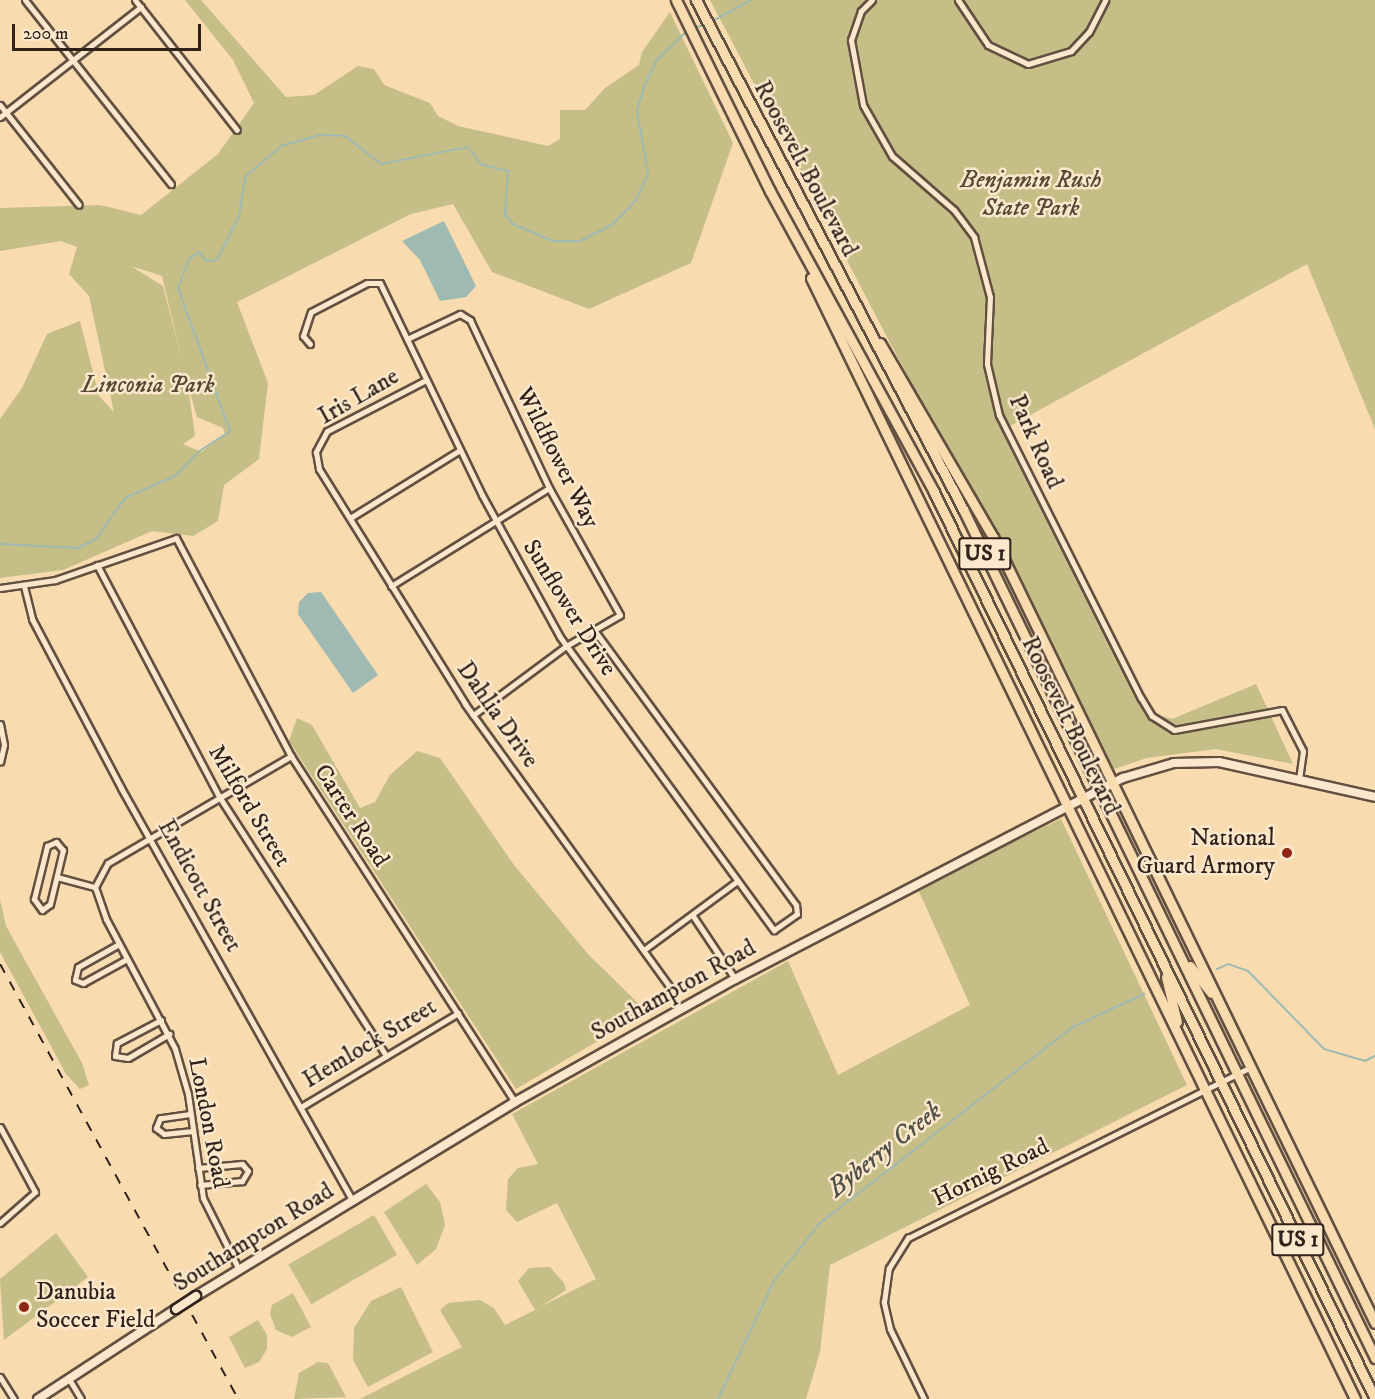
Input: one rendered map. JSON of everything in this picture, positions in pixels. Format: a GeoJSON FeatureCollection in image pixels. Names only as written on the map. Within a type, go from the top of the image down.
{"type":"FeatureCollection","features":[{"type":"Feature","properties":{"kind":"highway","name":"Roosevelt Boulevard"},"geometry":{"type":"LineString","coordinates":[[676,0],[796,239],[1355,1399]]}},
{"type":"Feature","properties":{"kind":"highway","name":"Roosevelt Boulevard"},"geometry":{"type":"LineString","coordinates":[[696,0],[864,320],[1100,790],[1375,1358]]}},
{"type":"Feature","properties":{"kind":"highway","name":"Roosevelt Boulevard"},"geometry":{"type":"LineString","coordinates":[[796,239],[934,492],[1375,1399]]}},
{"type":"Feature","properties":{"kind":"highway","name":"Roosevelt Boulevard"},"geometry":{"type":"LineString","coordinates":[[864,320],[977,506],[1375,1323]]}},
{"type":"Feature","properties":{"kind":"highway"},"geometry":{"type":"LineString","coordinates":[[1178,951],[1221,1007]]}},
{"type":"Feature","properties":{"kind":"highway"},"geometry":{"type":"LineString","coordinates":[[1162,960],[1182,1041]]}},
{"type":"Feature","properties":{"kind":"street"},"geometry":{"type":"LineString","coordinates":[[25,0],[171,183]]}},
{"type":"Feature","properties":{"kind":"street"},"geometry":{"type":"LineString","coordinates":[[135,0],[237,130]]}},
{"type":"Feature","properties":{"kind":"street","name":"Park Road"},"geometry":{"type":"LineString","coordinates":[[872,0],[861,11],[851,40],[863,105],[892,156],[954,210],[974,237],[990,297],[987,364],[999,415],[1141,698],[1152,716],[1174,730],[1282,710],[1303,751],[1299,778]]}},
{"type":"Feature","properties":{"kind":"street"},"geometry":{"type":"LineString","coordinates":[[958,0],[968,10],[988,45],[1028,64],[1071,51],[1089,32],[1105,0]]}},
{"type":"Feature","properties":{"kind":"street"},"geometry":{"type":"LineString","coordinates":[[968,0],[968,10]]}},
{"type":"Feature","properties":{"kind":"street"},"geometry":{"type":"LineString","coordinates":[[0,117],[141,7]]}},
{"type":"Feature","properties":{"kind":"street"},"geometry":{"type":"LineString","coordinates":[[0,105],[79,205]]}},
{"type":"Feature","properties":{"kind":"street","name":"Sunflower Drive"},"geometry":{"type":"LineString","coordinates":[[310,344],[303,336],[310,312],[375,280],[407,339],[496,520],[566,646],[736,882],[774,930],[797,914],[796,905],[595,631]]}},
{"type":"Feature","properties":{"kind":"street","name":"Wildflower Way"},"geometry":{"type":"LineString","coordinates":[[407,339],[466,316],[549,488],[620,615],[595,631]]}},
{"type":"Feature","properties":{"kind":"street","name":"Iris Lane"},"geometry":{"type":"LineString","coordinates":[[316,452],[327,431],[426,380]]}},
{"type":"Feature","properties":{"kind":"street"},"geometry":{"type":"LineString","coordinates":[[350,518],[460,450]]}},
{"type":"Feature","properties":{"kind":"street","name":"Dahlia Drive"},"geometry":{"type":"LineString","coordinates":[[316,452],[319,469],[473,715],[645,949],[669,986]]}},
{"type":"Feature","properties":{"kind":"street"},"geometry":{"type":"LineString","coordinates":[[391,586],[549,488]]}},
{"type":"Feature","properties":{"kind":"street","name":"Carter Road"},"geometry":{"type":"LineString","coordinates":[[97,565],[175,538],[291,756],[515,1102]]}},
{"type":"Feature","properties":{"kind":"street"},"geometry":{"type":"LineString","coordinates":[[0,588],[24,586],[97,565]]}},
{"type":"Feature","properties":{"kind":"street","name":"Milford Street"},"geometry":{"type":"LineString","coordinates":[[97,565],[220,798],[386,1056]]}},
{"type":"Feature","properties":{"kind":"street","name":"Endicott Street"},"geometry":{"type":"LineString","coordinates":[[24,586],[32,620],[352,1199]]}},
{"type":"Feature","properties":{"kind":"street"},"geometry":{"type":"LineString","coordinates":[[473,715],[566,646],[595,631]]}},
{"type":"Feature","properties":{"kind":"street"},"geometry":{"type":"LineString","coordinates":[[0,724],[0,762]]}},
{"type":"Feature","properties":{"kind":"street"},"geometry":{"type":"LineString","coordinates":[[57,877],[95,887],[108,863],[291,756]]}},
{"type":"Feature","properties":{"kind":"street","name":"Southampton Road"},"geometry":{"type":"LineString","coordinates":[[38,1399],[238,1268],[515,1102],[735,979],[1113,783],[1152,768],[1196,761],[1299,778],[1375,797]]}},
{"type":"Feature","properties":{"kind":"street"},"geometry":{"type":"LineString","coordinates":[[52,842],[63,850],[57,877],[50,904],[38,909],[33,899],[52,842]]}},
{"type":"Feature","properties":{"kind":"street"},"geometry":{"type":"LineString","coordinates":[[645,949],[693,916],[736,882]]}},
{"type":"Feature","properties":{"kind":"street","name":"London Road"},"geometry":{"type":"LineString","coordinates":[[95,887],[119,944],[169,1034],[190,1114],[200,1185],[212,1220],[238,1268]]}},
{"type":"Feature","properties":{"kind":"street"},"geometry":{"type":"LineString","coordinates":[[693,916],[735,979]]}},
{"type":"Feature","properties":{"kind":"street"},"geometry":{"type":"LineString","coordinates":[[119,944],[78,967],[75,980],[83,983],[127,959]]}},
{"type":"Feature","properties":{"kind":"street","name":"Hemlock Street"},"geometry":{"type":"LineString","coordinates":[[301,1107],[458,1013]]}},
{"type":"Feature","properties":{"kind":"street"},"geometry":{"type":"LineString","coordinates":[[161,1020],[117,1043],[115,1056],[128,1058],[169,1034]]}},
{"type":"Feature","properties":{"kind":"street","name":"Hornig Road"},"geometry":{"type":"LineString","coordinates":[[924,1399],[885,1311],[886,1276],[902,1245],[927,1224],[1251,1067]]}},
{"type":"Feature","properties":{"kind":"street"},"geometry":{"type":"LineString","coordinates":[[190,1114],[160,1118],[156,1128],[164,1134],[193,1131]]}},
{"type":"Feature","properties":{"kind":"street"},"geometry":{"type":"LineString","coordinates":[[0,1127],[24,1171],[34,1196],[0,1223]]}},
{"type":"Feature","properties":{"kind":"street"},"geometry":{"type":"LineString","coordinates":[[198,1168],[242,1164],[248,1171],[242,1181],[200,1185]]}},
{"type":"Feature","properties":{"kind":"street"},"geometry":{"type":"LineString","coordinates":[[0,1377],[14,1399]]}},
{"type":"Feature","properties":{"kind":"street"},"geometry":{"type":"LineString","coordinates":[[69,1379],[81,1399]]}},
{"type":"Feature","properties":{"kind":"green space","name":"Linconia Park"},"geometry":{"type":"Polygon","coordinates":[[[185,0],[201,0],[286,97],[314,95],[358,66],[374,69],[384,85],[430,103],[438,116],[458,126],[548,146],[560,139],[560,110],[585,110],[605,88],[639,65],[642,52],[670,12],[733,143],[691,263],[589,309],[492,272],[453,204],[411,214],[237,302],[268,383],[259,459],[224,485],[218,521],[193,536],[152,531],[63,570],[0,578],[0,419],[22,388],[47,334],[80,321],[99,396],[114,412],[89,296],[69,274],[77,247],[61,241],[0,251],[0,208],[100,205],[141,215],[218,154],[254,103],[233,60],[185,0]],[[131,266],[163,286],[183,364],[162,276],[131,266]],[[188,386],[195,436],[183,444],[201,452],[225,435],[223,428],[197,417],[188,386]]]}},
{"type":"Feature","properties":{"kind":"green space","name":"Benjamin Rush State Park"},"geometry":{"type":"Polygon","coordinates":[[[710,0],[1375,0],[1375,429],[1307,264],[1010,426],[1145,711],[1172,719],[1256,684],[1293,764],[1216,749],[1147,758],[1114,769],[710,0]]]}},
{"type":"Feature","properties":{"kind":"green space"},"geometry":{"type":"Polygon","coordinates":[[[297,718],[312,725],[360,808],[375,802],[390,775],[417,751],[440,758],[514,865],[588,954],[647,1012],[516,1089],[289,741],[297,718]]]}},
{"type":"Feature","properties":{"kind":"green space"},"geometry":{"type":"Polygon","coordinates":[[[1061,819],[1187,1085],[830,1265],[820,1352],[806,1399],[360,1399],[462,1347],[440,1310],[448,1303],[480,1300],[494,1308],[505,1325],[535,1310],[518,1281],[529,1268],[550,1267],[564,1283],[566,1290],[540,1307],[596,1279],[557,1203],[517,1222],[506,1210],[508,1179],[518,1168],[538,1164],[512,1114],[788,961],[838,1075],[970,1005],[917,887],[1061,819]]]}},
{"type":"Feature","properties":{"kind":"green space"},"geometry":{"type":"Polygon","coordinates":[[[0,900],[6,926],[82,1063],[89,1085],[80,1089],[66,1074],[0,952],[0,900]]]}},
{"type":"Feature","properties":{"kind":"green space"},"geometry":{"type":"Polygon","coordinates":[[[426,1184],[440,1202],[445,1225],[436,1249],[417,1265],[384,1212],[426,1184]]]}},
{"type":"Feature","properties":{"kind":"green space"},"geometry":{"type":"Polygon","coordinates":[[[374,1215],[397,1255],[311,1304],[288,1264],[374,1215]]]}},
{"type":"Feature","properties":{"kind":"green space","name":"Danubia Soccer Field"},"geometry":{"type":"Polygon","coordinates":[[[56,1233],[88,1277],[4,1340],[0,1279],[56,1233]]]}},
{"type":"Feature","properties":{"kind":"green space"},"geometry":{"type":"Polygon","coordinates":[[[401,1287],[433,1352],[368,1387],[353,1360],[354,1328],[371,1301],[401,1287]]]}},
{"type":"Feature","properties":{"kind":"green space"},"geometry":{"type":"Polygon","coordinates":[[[293,1293],[311,1327],[292,1337],[276,1330],[270,1314],[272,1305],[293,1293]]]}},
{"type":"Feature","properties":{"kind":"green space"},"geometry":{"type":"Polygon","coordinates":[[[258,1320],[267,1335],[267,1349],[259,1362],[245,1368],[229,1337],[258,1320]]]}},
{"type":"Feature","properties":{"kind":"green space"},"geometry":{"type":"Polygon","coordinates":[[[318,1362],[328,1363],[346,1397],[294,1399],[299,1373],[318,1362]]]}},
{"type":"Feature","properties":{"kind":"water"},"geometry":{"type":"Polygon","coordinates":[[[444,221],[476,286],[466,297],[440,301],[420,260],[402,241],[444,221]]]}},
{"type":"Feature","properties":{"kind":"water"},"geometry":{"type":"Polygon","coordinates":[[[321,592],[378,675],[353,693],[298,614],[299,602],[308,593],[321,592]]]}},
{"type":"Feature","properties":{"kind":"waterway"},"geometry":{"type":"LineString","coordinates":[[711,22],[751,0]]}},
{"type":"Feature","properties":{"kind":"waterway"},"geometry":{"type":"LineString","coordinates":[[694,28],[706,24]]}},
{"type":"Feature","properties":{"kind":"waterway"},"geometry":{"type":"LineString","coordinates":[[0,544],[78,548],[96,539],[125,498],[175,476],[198,452],[230,431],[178,288],[189,259],[199,252],[206,261],[217,260],[239,216],[245,177],[281,146],[320,135],[345,136],[381,164],[468,147],[481,164],[508,171],[505,215],[513,224],[553,241],[580,241],[612,225],[636,200],[648,174],[637,111],[644,87],[656,61],[689,29]]}},
{"type":"Feature","properties":{"kind":"waterway","name":"Byberry Creek"},"geometry":{"type":"LineString","coordinates":[[1217,969],[1228,964],[1248,971],[1324,1049],[1365,1061],[1375,1056]]}},
{"type":"Feature","properties":{"kind":"waterway","name":"Byberry Creek"},"geometry":{"type":"LineString","coordinates":[[718,1399],[774,1281],[820,1223],[1071,1028],[1144,994]]}},
{"type":"Feature","properties":{"kind":"railway"},"geometry":{"type":"LineString","coordinates":[[0,964],[238,1399]]}},
{"type":"Feature","properties":{"kind":"place","name":"National Guard Armory"},"geometry":{"type":"Point","coordinates":[1287,853]}},
{"type":"Feature","properties":{"kind":"place","name":"Danubia Soccer Field"},"geometry":{"type":"Point","coordinates":[24,1307]}}]}
